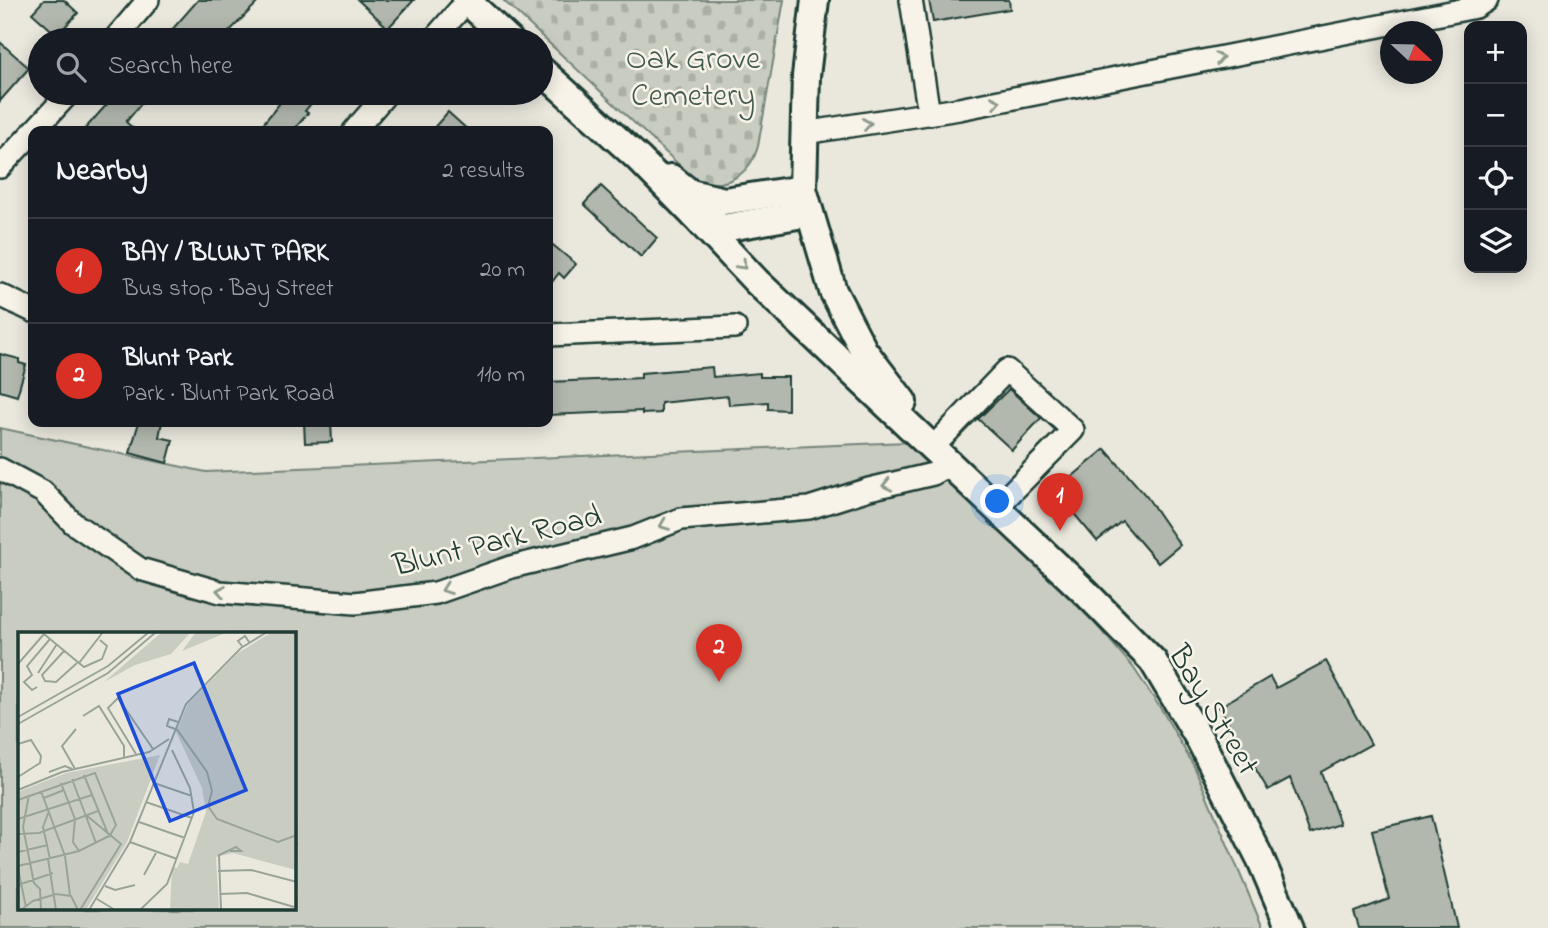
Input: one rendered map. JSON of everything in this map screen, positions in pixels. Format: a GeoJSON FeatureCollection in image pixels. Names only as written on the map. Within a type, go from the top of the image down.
{"type":"FeatureCollection","features":[{"type":"Feature","properties":{"kind":"main road"},"geometry":{"type":"LineString","coordinates":[[816,0],[806,75],[806,201],[833,291],[864,351],[944,454]]}},
{"type":"Feature","properties":{"kind":"main road"},"geometry":{"type":"LineString","coordinates":[[467,1],[496,28]]}},
{"type":"Feature","properties":{"kind":"main road"},"geometry":{"type":"LineString","coordinates":[[553,81],[639,159],[757,282],[944,454]]}},
{"type":"Feature","properties":{"kind":"main road"},"geometry":{"type":"LineString","coordinates":[[639,159],[666,174],[690,193],[706,198],[806,201]]}},
{"type":"Feature","properties":{"kind":"main road"},"geometry":{"type":"LineString","coordinates":[[695,216],[723,228],[806,201]]}},
{"type":"Feature","properties":{"kind":"main road","name":"Bay Street"},"geometry":{"type":"LineString","coordinates":[[944,454],[1153,661],[1212,764],[1260,858],[1290,928]]}},
{"type":"Feature","properties":{"kind":"street"},"geometry":{"type":"LineString","coordinates":[[124,28],[148,0]]}},
{"type":"Feature","properties":{"kind":"street"},"geometry":{"type":"LineString","coordinates":[[911,0],[929,114]]}},
{"type":"Feature","properties":{"kind":"street"},"geometry":{"type":"LineString","coordinates":[[804,133],[929,114],[1476,7],[1487,0]]}},
{"type":"Feature","properties":{"kind":"street"},"geometry":{"type":"LineString","coordinates":[[443,28],[467,1]]}},
{"type":"Feature","properties":{"kind":"street"},"geometry":{"type":"LineString","coordinates":[[39,126],[58,105]]}},
{"type":"Feature","properties":{"kind":"street"},"geometry":{"type":"LineString","coordinates":[[358,126],[377,105]]}},
{"type":"Feature","properties":{"kind":"street"},"geometry":{"type":"LineString","coordinates":[[0,167],[28,138]]}},
{"type":"Feature","properties":{"kind":"street"},"geometry":{"type":"LineString","coordinates":[[0,295],[28,309]]}},
{"type":"Feature","properties":{"kind":"street"},"geometry":{"type":"LineString","coordinates":[[553,335],[735,327]]}},
{"type":"Feature","properties":{"kind":"street"},"geometry":{"type":"LineString","coordinates":[[944,454],[1007,370],[1073,430],[996,508]]}},
{"type":"Feature","properties":{"kind":"street","name":"Blunt Park Road"},"geometry":{"type":"LineString","coordinates":[[0,469],[43,492],[73,523],[140,569],[220,592],[355,603],[436,593],[511,567],[633,538],[681,519],[809,508],[869,489],[933,474],[944,454]]}},
{"type":"Feature","properties":{"kind":"green space","name":"Oak Grove Cemetery"},"geometry":{"type":"Polygon","coordinates":[[[503,0],[784,0],[754,157],[741,173],[724,182],[713,183],[692,177],[553,47],[553,28],[533,28],[503,0]]]}},
{"type":"Feature","properties":{"kind":"green space"},"geometry":{"type":"Polygon","coordinates":[[[0,428],[206,472],[907,442],[1074,599],[1133,667],[1195,768],[1263,928],[0,928],[0,428]]]}},
{"type":"Feature","properties":{"kind":"building"},"geometry":{"type":"Polygon","coordinates":[[[44,0],[64,0],[78,13],[64,28],[49,28],[32,13],[44,0]]]}},
{"type":"Feature","properties":{"kind":"building"},"geometry":{"type":"Polygon","coordinates":[[[198,0],[260,0],[233,28],[174,28],[198,0]]]}},
{"type":"Feature","properties":{"kind":"building"},"geometry":{"type":"Polygon","coordinates":[[[358,0],[414,0],[388,28],[358,0]]]}},
{"type":"Feature","properties":{"kind":"building"},"geometry":{"type":"Polygon","coordinates":[[[929,0],[1009,0],[1010,9],[933,22],[929,0]]]}},
{"type":"Feature","properties":{"kind":"building"},"geometry":{"type":"Polygon","coordinates":[[[0,42],[28,69],[0,101],[0,42]]]}},
{"type":"Feature","properties":{"kind":"building"},"geometry":{"type":"Polygon","coordinates":[[[106,105],[140,105],[126,122],[130,126],[87,126],[106,105]]]}},
{"type":"Feature","properties":{"kind":"building"},"geometry":{"type":"Polygon","coordinates":[[[278,105],[310,105],[305,111],[308,113],[297,126],[261,126],[278,105]]]}},
{"type":"Feature","properties":{"kind":"building"},"geometry":{"type":"Polygon","coordinates":[[[448,112],[463,126],[435,126],[448,112]]]}},
{"type":"Feature","properties":{"kind":"building"},"geometry":{"type":"Polygon","coordinates":[[[601,186],[657,238],[641,257],[584,204],[601,186]]]}},
{"type":"Feature","properties":{"kind":"building"},"geometry":{"type":"Polygon","coordinates":[[[553,245],[576,264],[564,278],[559,273],[553,281],[553,245]]]}},
{"type":"Feature","properties":{"kind":"building"},"geometry":{"type":"Polygon","coordinates":[[[0,354],[19,359],[19,363],[26,365],[17,396],[0,391],[0,354]]]}},
{"type":"Feature","properties":{"kind":"building"},"geometry":{"type":"Polygon","coordinates":[[[712,367],[713,377],[760,373],[760,377],[788,377],[788,410],[768,409],[768,402],[729,405],[728,396],[661,403],[661,413],[642,414],[642,411],[553,415],[553,382],[641,378],[641,373],[712,367]]]}},
{"type":"Feature","properties":{"kind":"building"},"geometry":{"type":"Polygon","coordinates":[[[1009,389],[1041,418],[1012,450],[978,419],[1009,389]]]}},
{"type":"Feature","properties":{"kind":"building"},"geometry":{"type":"Polygon","coordinates":[[[138,427],[161,427],[159,437],[173,440],[167,463],[130,453],[138,427]]]}},
{"type":"Feature","properties":{"kind":"building"},"geometry":{"type":"Polygon","coordinates":[[[304,427],[331,427],[332,442],[305,443],[304,427]]]}},
{"type":"Feature","properties":{"kind":"building"},"geometry":{"type":"Polygon","coordinates":[[[1105,449],[1147,497],[1180,545],[1158,563],[1122,521],[1097,541],[1055,491],[1105,449]]]}},
{"type":"Feature","properties":{"kind":"building"},"geometry":{"type":"Polygon","coordinates":[[[1326,661],[1371,744],[1321,772],[1340,824],[1310,834],[1290,778],[1268,790],[1219,707],[1270,677],[1276,688],[1326,661]]]}},
{"type":"Feature","properties":{"kind":"building"},"geometry":{"type":"Polygon","coordinates":[[[1431,816],[1457,928],[1359,928],[1354,912],[1389,899],[1372,830],[1431,816]]]}},
{"type":"Feature","properties":{"kind":"place","name":"BAY / BLUNT PARK"},"geometry":{"type":"Point","coordinates":[1060,531]}},
{"type":"Feature","properties":{"kind":"place","name":"Blunt Park"},"geometry":{"type":"Point","coordinates":[719,682]}}]}
